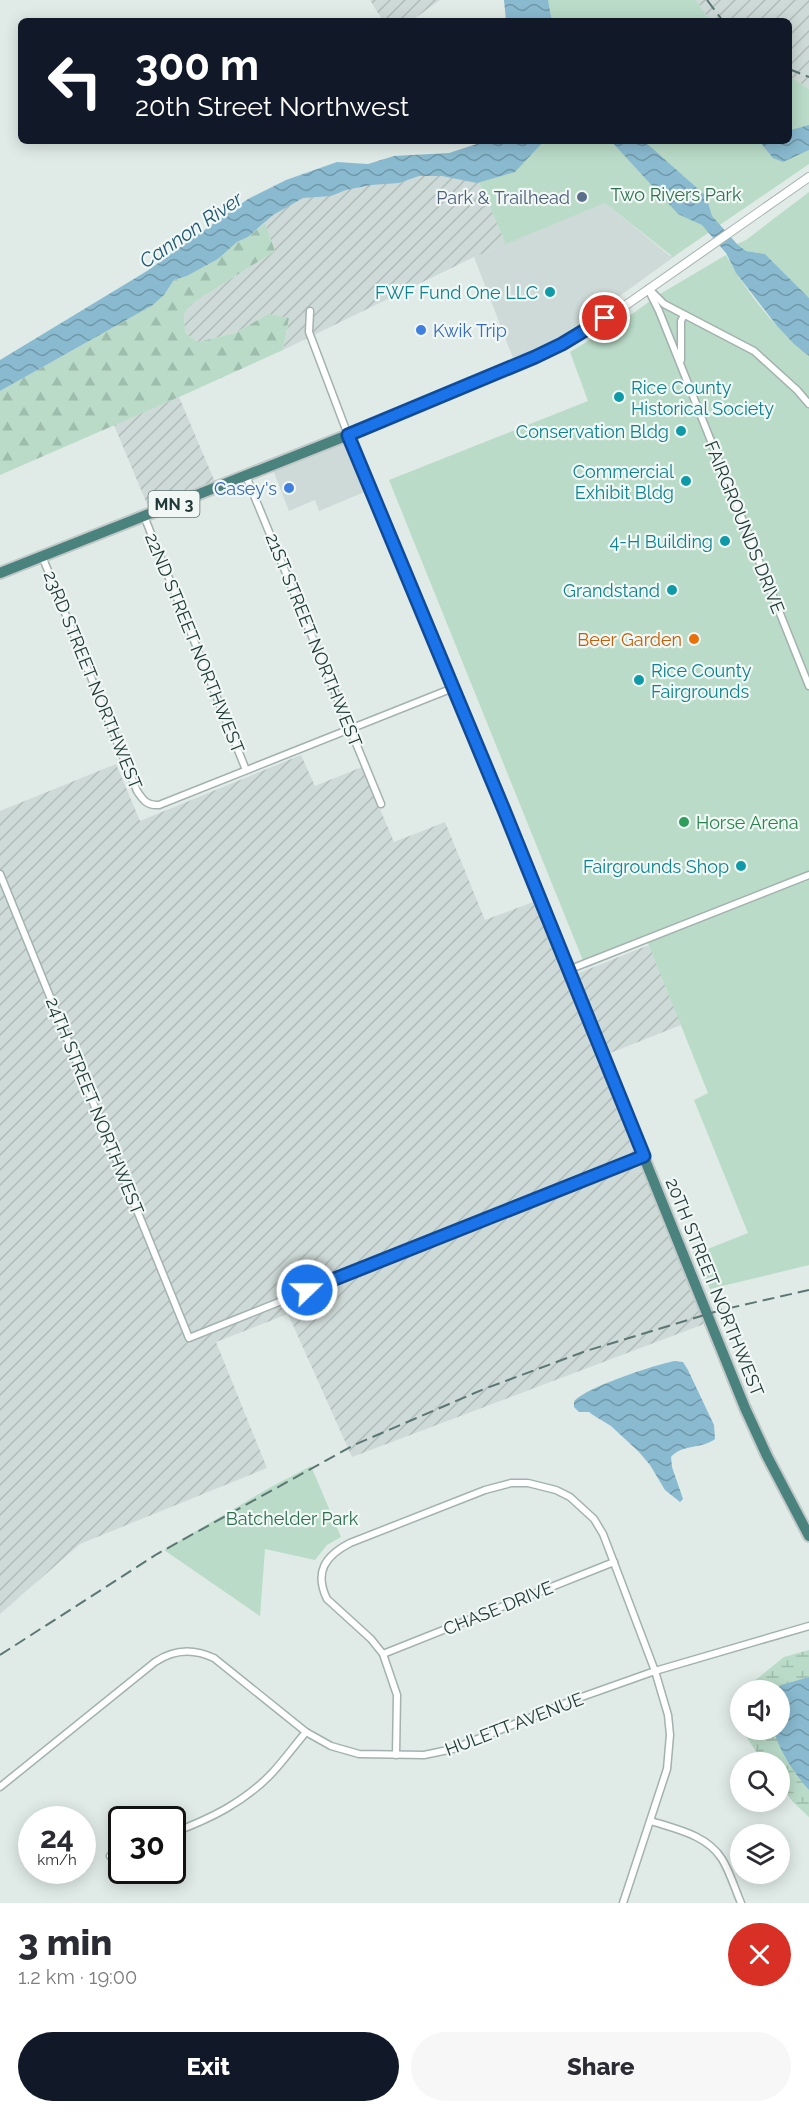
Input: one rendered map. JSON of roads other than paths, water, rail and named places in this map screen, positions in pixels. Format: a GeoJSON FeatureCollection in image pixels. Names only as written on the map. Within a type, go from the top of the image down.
{"type":"FeatureCollection","features":[{"type":"Feature","properties":{"kind":"highway","name":"MN 3"},"geometry":{"type":"LineString","coordinates":[[0,573],[348,435]]}},
{"type":"Feature","properties":{"kind":"highway","name":"20TH STREET NORTHWEST"},"geometry":{"type":"LineString","coordinates":[[348,435],[745,1408],[809,1536]]}},
{"type":"Feature","properties":{"kind":"street"},"geometry":{"type":"LineString","coordinates":[[348,435],[549,351],[605,318],[809,177]]}},
{"type":"Feature","properties":{"kind":"street"},"geometry":{"type":"LineString","coordinates":[[648,289],[664,304],[735,339],[754,351],[809,404]]}},
{"type":"Feature","properties":{"kind":"street","name":"FAIRGROUNDS DRIVE"},"geometry":{"type":"LineString","coordinates":[[648,289],[659,311],[809,686]]}},
{"type":"Feature","properties":{"kind":"street","name":"20TH STREET NORTHWEST"},"geometry":{"type":"LineString","coordinates":[[310,311],[309,332],[348,435]]}},
{"type":"Feature","properties":{"kind":"street","name":"FAIRGROUNDS DRIVE"},"geometry":{"type":"LineString","coordinates":[[681,367],[681,321],[684,315]]}},
{"type":"Feature","properties":{"kind":"street","name":"21ST STREET NORTHWEST"},"geometry":{"type":"LineString","coordinates":[[246,476],[381,804]]}},
{"type":"Feature","properties":{"kind":"street","name":"22ND STREET NORTHWEST"},"geometry":{"type":"LineString","coordinates":[[144,516],[246,770]]}},
{"type":"Feature","properties":{"kind":"street","name":"23RD STREET NORTHWEST"},"geometry":{"type":"LineString","coordinates":[[42,556],[137,791],[145,802],[152,806],[159,805],[246,770]]}},
{"type":"Feature","properties":{"kind":"street"},"geometry":{"type":"LineString","coordinates":[[246,770],[453,688]]}},
{"type":"Feature","properties":{"kind":"street","name":"24TH STREET NORTHWEST"},"geometry":{"type":"LineString","coordinates":[[0,874],[189,1338],[644,1156]]}},
{"type":"Feature","properties":{"kind":"street"},"geometry":{"type":"LineString","coordinates":[[568,970],[809,875]]}},
{"type":"Feature","properties":{"kind":"street"},"geometry":{"type":"LineString","coordinates":[[396,1755],[397,1695],[383,1654],[371,1639],[335,1607],[323,1590],[322,1573],[327,1560],[333,1552],[360,1539],[498,1485],[528,1483],[556,1490],[570,1497],[594,1519],[603,1534],[655,1671],[668,1715],[670,1736],[667,1769],[622,1903]]}},
{"type":"Feature","properties":{"kind":"street","name":"CHASE DRIVE"},"geometry":{"type":"LineString","coordinates":[[383,1654],[614,1562]]}},
{"type":"Feature","properties":{"kind":"street","name":"HULETT AVENUE"},"geometry":{"type":"LineString","coordinates":[[0,1787],[155,1662],[165,1655],[181,1651],[205,1654],[214,1658],[306,1732],[331,1746],[346,1752],[424,1755],[453,1749],[576,1699],[655,1671],[809,1626]]}},
{"type":"Feature","properties":{"kind":"street"},"geometry":{"type":"LineString","coordinates":[[186,1827],[216,1815],[246,1796],[273,1772],[306,1732]]}},
{"type":"Feature","properties":{"kind":"street"},"geometry":{"type":"LineString","coordinates":[[651,1821],[692,1834],[709,1845],[722,1858],[741,1903]]}},
{"type":"Feature","properties":{"kind":"water"},"geometry":{"type":"Polygon","coordinates":[[[504,0],[548,0],[552,18],[506,18],[504,0]]]}},
{"type":"Feature","properties":{"kind":"water"},"geometry":{"type":"Polygon","coordinates":[[[809,125],[809,150],[783,162],[773,158],[761,144],[792,144],[792,130],[809,125]]]}},
{"type":"Feature","properties":{"kind":"water"},"geometry":{"type":"Polygon","coordinates":[[[477,144],[541,144],[515,172],[477,183],[442,176],[419,176],[399,183],[346,190],[331,196],[303,198],[273,215],[218,259],[187,276],[174,280],[164,295],[153,305],[0,391],[0,360],[147,271],[248,199],[286,180],[337,162],[368,164],[394,156],[449,153],[477,144]]]}},
{"type":"Feature","properties":{"kind":"water"},"geometry":{"type":"Polygon","coordinates":[[[614,144],[647,144],[706,196],[712,216],[737,244],[746,251],[765,254],[809,298],[809,356],[777,326],[736,273],[726,253],[702,225],[678,214],[614,144]]]}},
{"type":"Feature","properties":{"kind":"water"},"geometry":{"type":"Polygon","coordinates":[[[675,1361],[683,1362],[688,1370],[714,1425],[715,1439],[681,1450],[671,1457],[683,1499],[680,1502],[665,1490],[639,1452],[611,1426],[589,1412],[579,1412],[574,1407],[574,1402],[580,1397],[604,1384],[675,1361]]]}},
{"type":"Feature","properties":{"kind":"water"},"geometry":{"type":"Polygon","coordinates":[[[809,1677],[809,1790],[790,1765],[790,1752],[783,1752],[777,1740],[790,1740],[790,1682],[809,1677]]]}},
{"type":"Feature","properties":{"kind":"railway"},"geometry":{"type":"LineString","coordinates":[[707,0],[721,18]]}},
{"type":"Feature","properties":{"kind":"railway"},"geometry":{"type":"LineString","coordinates":[[792,70],[809,77]]}},
{"type":"Feature","properties":{"kind":"railway"},"geometry":{"type":"LineString","coordinates":[[0,1655],[157,1554],[354,1445],[484,1389],[586,1351],[721,1310],[809,1290]]}},
{"type":"Feature","properties":{"kind":"place","name":"Park & Trailhead"},"geometry":{"type":"Point","coordinates":[582,197]}},
{"type":"Feature","properties":{"kind":"place","name":"FWF Fund One LLC"},"geometry":{"type":"Point","coordinates":[550,292]}},
{"type":"Feature","properties":{"kind":"place","name":"Kwik Trip"},"geometry":{"type":"Point","coordinates":[421,330]}},
{"type":"Feature","properties":{"kind":"place","name":"Rice County Historical Society"},"geometry":{"type":"Point","coordinates":[619,397]}},
{"type":"Feature","properties":{"kind":"place","name":"Conservation Bldg"},"geometry":{"type":"Point","coordinates":[681,431]}},
{"type":"Feature","properties":{"kind":"place","name":"Commercial Exhibit Bldg"},"geometry":{"type":"Point","coordinates":[686,481]}},
{"type":"Feature","properties":{"kind":"place","name":"Casey's"},"geometry":{"type":"Point","coordinates":[289,488]}},
{"type":"Feature","properties":{"kind":"place","name":"4-H Building"},"geometry":{"type":"Point","coordinates":[725,541]}},
{"type":"Feature","properties":{"kind":"place","name":"Grandstand"},"geometry":{"type":"Point","coordinates":[672,590]}},
{"type":"Feature","properties":{"kind":"place","name":"Beer Garden"},"geometry":{"type":"Point","coordinates":[694,639]}},
{"type":"Feature","properties":{"kind":"place","name":"Rice County Fairgrounds"},"geometry":{"type":"Point","coordinates":[639,680]}},
{"type":"Feature","properties":{"kind":"place","name":"Horse Arena"},"geometry":{"type":"Point","coordinates":[684,822]}},
{"type":"Feature","properties":{"kind":"place","name":"Fairgrounds Shop"},"geometry":{"type":"Point","coordinates":[741,866]}},
{"type":"Feature","properties":{"kind":"park label","name":"Two Rivers Park"},"geometry":{"type":"Point","coordinates":[676,194]}},
{"type":"Feature","properties":{"kind":"park label","name":"Batchelder Park"},"geometry":{"type":"Point","coordinates":[292,1518]}},
{"type":"Feature","properties":{"kind":"water label","name":"Cannon River"},"geometry":{"type":"Point","coordinates":[191,230]}}]}
